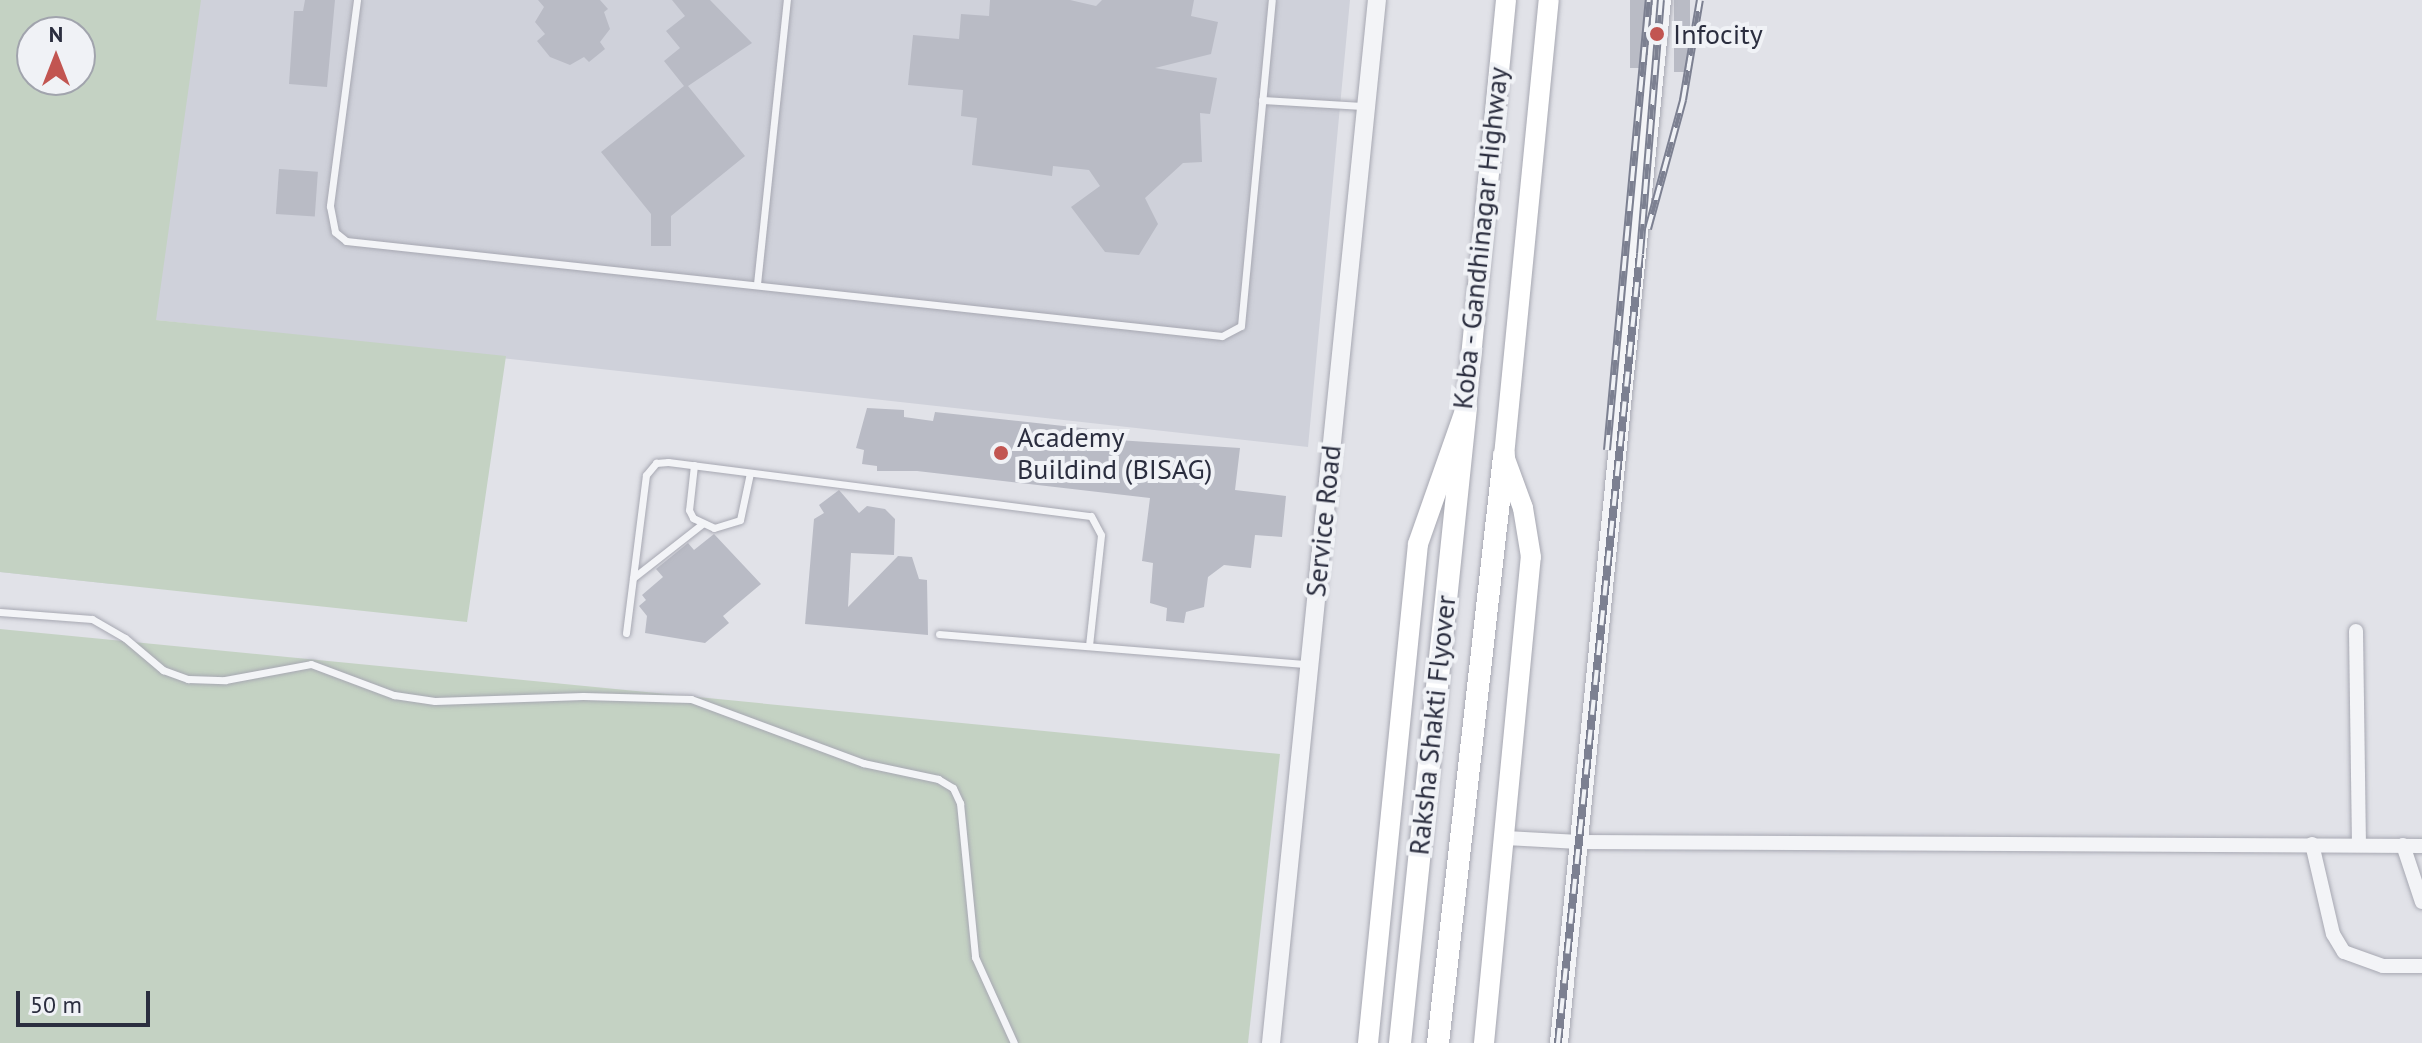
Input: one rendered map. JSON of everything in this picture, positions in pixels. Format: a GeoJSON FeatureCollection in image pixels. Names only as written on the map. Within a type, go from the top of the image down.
{"type":"FeatureCollection","features":[{"type":"Feature","properties":{"kind":"main road","name":"Koba - Gandhinagar Highway"},"geometry":{"type":"LineString","coordinates":[[1368,1043],[1418,544],[1466,408],[1506,0]]}},
{"type":"Feature","properties":{"kind":"main road","name":"Koba - Gandhinagar Highway"},"geometry":{"type":"LineString","coordinates":[[1484,1043],[1531,557],[1523,508],[1504,456],[1549,0]]}},
{"type":"Feature","properties":{"kind":"main road","name":"Raksha Shakti Flyover"},"geometry":{"type":"LineString","coordinates":[[1400,1043],[1466,408]]}},
{"type":"Feature","properties":{"kind":"main road","name":"Raksha Shakti Flyover"},"geometry":{"type":"LineString","coordinates":[[1438,1043],[1504,456]]}},
{"type":"Feature","properties":{"kind":"street","name":"Service Road"},"geometry":{"type":"LineString","coordinates":[[1271,1043],[1377,0]]}},
{"type":"Feature","properties":{"kind":"street"},"geometry":{"type":"LineString","coordinates":[[1559,1043],[1662,0]]}},
{"type":"Feature","properties":{"kind":"street"},"geometry":{"type":"LineString","coordinates":[[2356,631],[2359,845]]}},
{"type":"Feature","properties":{"kind":"street"},"geometry":{"type":"LineString","coordinates":[[1506,838],[1579,842],[2422,846]]}},
{"type":"Feature","properties":{"kind":"street"},"geometry":{"type":"LineString","coordinates":[[2312,844],[2333,934],[2344,952],[2383,966],[2422,966]]}},
{"type":"Feature","properties":{"kind":"street"},"geometry":{"type":"LineString","coordinates":[[2403,845],[2422,902]]}},
{"type":"Feature","properties":{"kind":"lane"},"geometry":{"type":"LineString","coordinates":[[357,0],[330,206],[335,232],[346,241],[1233,334],[1241,326],[1272,0]]}},
{"type":"Feature","properties":{"kind":"lane"},"geometry":{"type":"LineString","coordinates":[[757,284],[787,0]]}},
{"type":"Feature","properties":{"kind":"lane"},"geometry":{"type":"LineString","coordinates":[[1262,100],[1366,106]]}},
{"type":"Feature","properties":{"kind":"lane"},"geometry":{"type":"LineString","coordinates":[[626,633],[649,467],[668,462],[1068,509],[1091,516],[1101,535],[1089,645]]}},
{"type":"Feature","properties":{"kind":"lane"},"geometry":{"type":"LineString","coordinates":[[694,465],[689,510],[702,524],[729,527],[740,520],[750,473]]}},
{"type":"Feature","properties":{"kind":"lane"},"geometry":{"type":"LineString","coordinates":[[633,578],[702,524]]}},
{"type":"Feature","properties":{"kind":"lane"},"geometry":{"type":"LineString","coordinates":[[0,612],[92,619],[163,670],[188,679],[225,680],[311,664],[394,695],[435,701],[583,696],[691,699],[863,763],[938,779],[953,788],[960,803],[975,957],[1014,1043]]}},
{"type":"Feature","properties":{"kind":"lane"},"geometry":{"type":"LineString","coordinates":[[939,634],[1309,665]]}},
{"type":"Feature","properties":{"kind":"shaded area"},"geometry":{"type":"Polygon","coordinates":[[[0,0],[1350,0],[1308,447],[156,320],[112,584],[0,572],[0,0]]]}},
{"type":"Feature","properties":{"kind":"green space"},"geometry":{"type":"Polygon","coordinates":[[[0,0],[201,0],[156,320],[506,356],[467,622],[0,572],[0,0]]]}},
{"type":"Feature","properties":{"kind":"green space"},"geometry":{"type":"Polygon","coordinates":[[[0,629],[1280,754],[1248,1043],[0,1043],[0,629]]]}},
{"type":"Feature","properties":{"kind":"building"},"geometry":{"type":"Polygon","coordinates":[[[305,0],[335,0],[327,87],[289,84],[294,11],[303,11],[305,0]]]}},
{"type":"Feature","properties":{"kind":"building"},"geometry":{"type":"Polygon","coordinates":[[[538,0],[600,0],[608,9],[604,12],[610,29],[600,42],[605,49],[589,62],[584,57],[570,65],[550,57],[537,41],[545,34],[535,22],[544,7],[538,0]]]}},
{"type":"Feature","properties":{"kind":"building"},"geometry":{"type":"Polygon","coordinates":[[[672,0],[710,0],[752,43],[688,86],[745,156],[671,216],[671,246],[651,246],[651,214],[601,152],[684,86],[664,61],[680,48],[666,31],[685,16],[672,0]]]}},
{"type":"Feature","properties":{"kind":"building"},"geometry":{"type":"Polygon","coordinates":[[[990,0],[1070,0],[1096,6],[1102,0],[1194,0],[1191,16],[1218,22],[1211,54],[1155,68],[1217,78],[1210,114],[1200,113],[1202,162],[1183,163],[1145,198],[1158,224],[1139,255],[1105,252],[1071,207],[1100,186],[1089,170],[1053,166],[1052,176],[972,165],[977,118],[961,116],[963,90],[908,85],[913,35],[959,39],[961,14],[989,16],[990,0]]]}},
{"type":"Feature","properties":{"kind":"building"},"geometry":{"type":"Polygon","coordinates":[[[1630,0],[1650,0],[1650,68],[1630,68],[1630,0]]]}},
{"type":"Feature","properties":{"kind":"building"},"geometry":{"type":"Polygon","coordinates":[[[1674,0],[1690,0],[1690,72],[1674,72],[1674,0]]]}},
{"type":"Feature","properties":{"kind":"building"},"geometry":{"type":"Polygon","coordinates":[[[279,169],[318,172],[315,217],[276,214],[279,169]]]}},
{"type":"Feature","properties":{"kind":"building"},"geometry":{"type":"Polygon","coordinates":[[[867,408],[904,410],[904,417],[933,421],[935,412],[1118,432],[1117,440],[1240,448],[1235,490],[1286,496],[1282,537],[1255,535],[1251,568],[1224,565],[1208,577],[1204,607],[1186,612],[1184,623],[1166,621],[1167,608],[1150,603],[1153,563],[1142,561],[1150,498],[917,471],[877,471],[877,466],[862,464],[864,450],[856,448],[867,408]]]}},
{"type":"Feature","properties":{"kind":"building"},"geometry":{"type":"Polygon","coordinates":[[[839,490],[859,513],[867,506],[885,509],[895,519],[894,555],[851,553],[848,607],[898,556],[912,557],[919,579],[927,580],[928,635],[805,624],[814,519],[824,513],[819,505],[839,490]]]}},
{"type":"Feature","properties":{"kind":"building"},"geometry":{"type":"Polygon","coordinates":[[[714,534],[761,584],[723,616],[729,623],[705,643],[645,633],[647,616],[639,606],[646,600],[642,595],[663,577],[656,569],[688,543],[694,550],[714,534]]]}},
{"type":"Feature","properties":{"kind":"railway"},"geometry":{"type":"LineString","coordinates":[[1607,450],[1649,0]]}},
{"type":"Feature","properties":{"kind":"railway"},"geometry":{"type":"LineString","coordinates":[[1558,1043],[1640,254],[1661,0]]}},
{"type":"Feature","properties":{"kind":"railway"},"geometry":{"type":"LineString","coordinates":[[1648,229],[1683,100],[1700,0]]}},
{"type":"Feature","properties":{"kind":"place","name":"Infocity"},"geometry":{"type":"Point","coordinates":[1657,34]}},
{"type":"Feature","properties":{"kind":"place","name":"Academy Buildind (BISAG)"},"geometry":{"type":"Point","coordinates":[1001,453]}}]}
